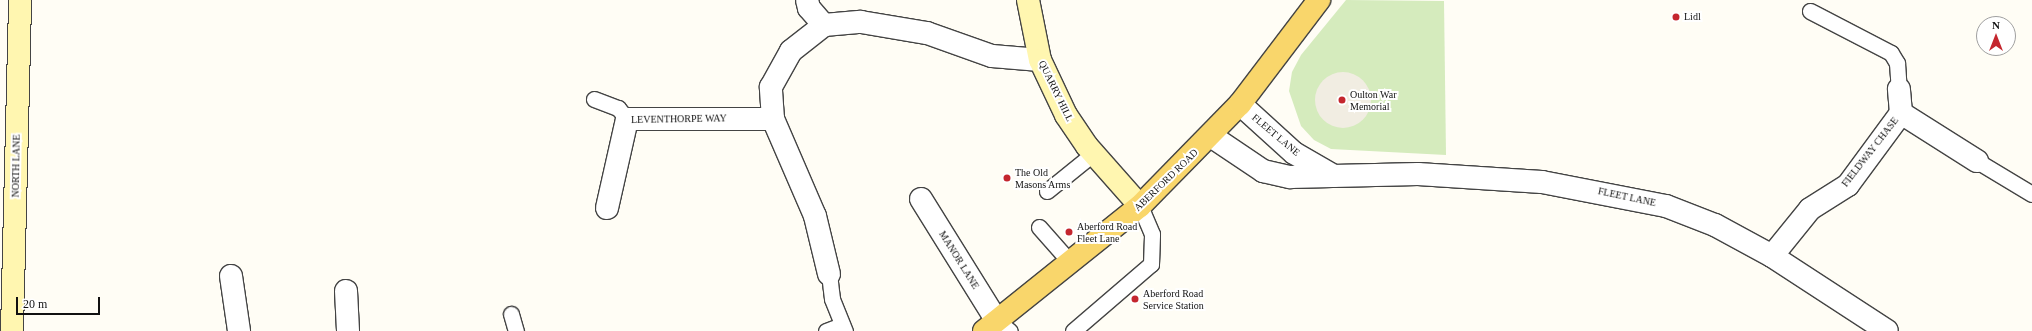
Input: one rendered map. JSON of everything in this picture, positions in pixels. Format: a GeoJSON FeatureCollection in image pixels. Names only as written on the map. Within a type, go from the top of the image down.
{"type":"FeatureCollection","features":[{"type":"Feature","properties":{"kind":"main road","name":"ABERFORD ROAD"},"geometry":{"type":"LineString","coordinates":[[997,328],[1070,262],[1140,206],[1211,136],[1240,104],[1320,0]]}},
{"type":"Feature","properties":{"kind":"street","name":"NORTH LANE"},"geometry":{"type":"LineString","coordinates":[[12,331],[20,0]]}},
{"type":"Feature","properties":{"kind":"street"},"geometry":{"type":"LineString","coordinates":[[807,0],[809,8],[824,25]]}},
{"type":"Feature","properties":{"kind":"street","name":"QUARRY HILL"},"geometry":{"type":"LineString","coordinates":[[1028,0],[1040,60],[1066,115],[1094,153],[1140,206]]}},
{"type":"Feature","properties":{"kind":"street"},"geometry":{"type":"LineString","coordinates":[[829,274],[815,216],[773,119],[771,87],[792,51],[824,25],[861,22],[897,26],[992,56],[1040,60]]}},
{"type":"Feature","properties":{"kind":"street","name":"FIELDWAY CHASE"},"geometry":{"type":"LineString","coordinates":[[1772,256],[1810,209],[1848,185],[1901,113],[1899,89]]}},
{"type":"Feature","properties":{"kind":"street","name":"FLEET LANE"},"geometry":{"type":"LineString","coordinates":[[1240,104],[1294,153],[1334,176]]}},
{"type":"Feature","properties":{"kind":"street","name":"FIELDWAY CHASE"},"geometry":{"type":"LineString","coordinates":[[1901,113],[1977,161]]}},
{"type":"Feature","properties":{"kind":"street","name":"LEVENTHORPE WAY"},"geometry":{"type":"LineString","coordinates":[[607,208],[627,119],[773,119]]}},
{"type":"Feature","properties":{"kind":"street","name":"FLEET LANE"},"geometry":{"type":"LineString","coordinates":[[1211,136],[1263,171],[1290,177],[1446,175],[1603,191],[1666,206],[1715,225],[1772,256],[1887,331]]}},
{"type":"Feature","properties":{"kind":"street","name":"MANOR LANE"},"geometry":{"type":"LineString","coordinates":[[921,199],[997,328]]}},
{"type":"Feature","properties":{"kind":"street"},"geometry":{"type":"LineString","coordinates":[[231,276],[239,331]]}},
{"type":"Feature","properties":{"kind":"street"},"geometry":{"type":"LineString","coordinates":[[346,291],[348,331]]}},
{"type":"Feature","properties":{"kind":"lane"},"geometry":{"type":"LineString","coordinates":[[1810,11],[1891,53],[1897,64],[1899,89]]}},
{"type":"Feature","properties":{"kind":"lane"},"geometry":{"type":"LineString","coordinates":[[594,99],[618,108],[627,119]]}},
{"type":"Feature","properties":{"kind":"lane"},"geometry":{"type":"LineString","coordinates":[[1047,191],[1094,153]]}},
{"type":"Feature","properties":{"kind":"lane"},"geometry":{"type":"LineString","coordinates":[[1977,161],[2032,194]]}},
{"type":"Feature","properties":{"kind":"lane"},"geometry":{"type":"LineString","coordinates":[[1073,331],[1151,264],[1152,234],[1140,206]]}},
{"type":"Feature","properties":{"kind":"lane"},"geometry":{"type":"LineString","coordinates":[[1039,227],[1070,262]]}},
{"type":"Feature","properties":{"kind":"lane"},"geometry":{"type":"LineString","coordinates":[[826,331],[843,328],[832,300],[829,274]]}},
{"type":"Feature","properties":{"kind":"lane"},"geometry":{"type":"LineString","coordinates":[[511,314],[516,331]]}},
{"type":"Feature","properties":{"kind":"green space"},"geometry":{"type":"Polygon","coordinates":[[[1346,0],[1444,1],[1446,155],[1331,149],[1314,140],[1301,126],[1289,91],[1292,72],[1301,55],[1346,0]]]}},
{"type":"Feature","properties":{"kind":"shaded area"},"geometry":{"type":"Polygon","coordinates":[[[1343,72],[1354,74],[1363,80],[1369,89],[1371,100],[1369,111],[1363,120],[1354,126],[1343,128],[1332,126],[1323,120],[1317,111],[1315,100],[1317,89],[1323,80],[1332,74],[1343,72]]]}},
{"type":"Feature","properties":{"kind":"place","name":"Lidl"},"geometry":{"type":"Point","coordinates":[1676,17]}},
{"type":"Feature","properties":{"kind":"place","name":"Oulton War Memorial"},"geometry":{"type":"Point","coordinates":[1342,100]}},
{"type":"Feature","properties":{"kind":"place","name":"The Old Masons Arms"},"geometry":{"type":"Point","coordinates":[1007,178]}},
{"type":"Feature","properties":{"kind":"place","name":"Aberford Road Fleet Lane"},"geometry":{"type":"Point","coordinates":[1069,232]}},
{"type":"Feature","properties":{"kind":"place","name":"Aberford Road Service Station"},"geometry":{"type":"Point","coordinates":[1135,299]}}]}
